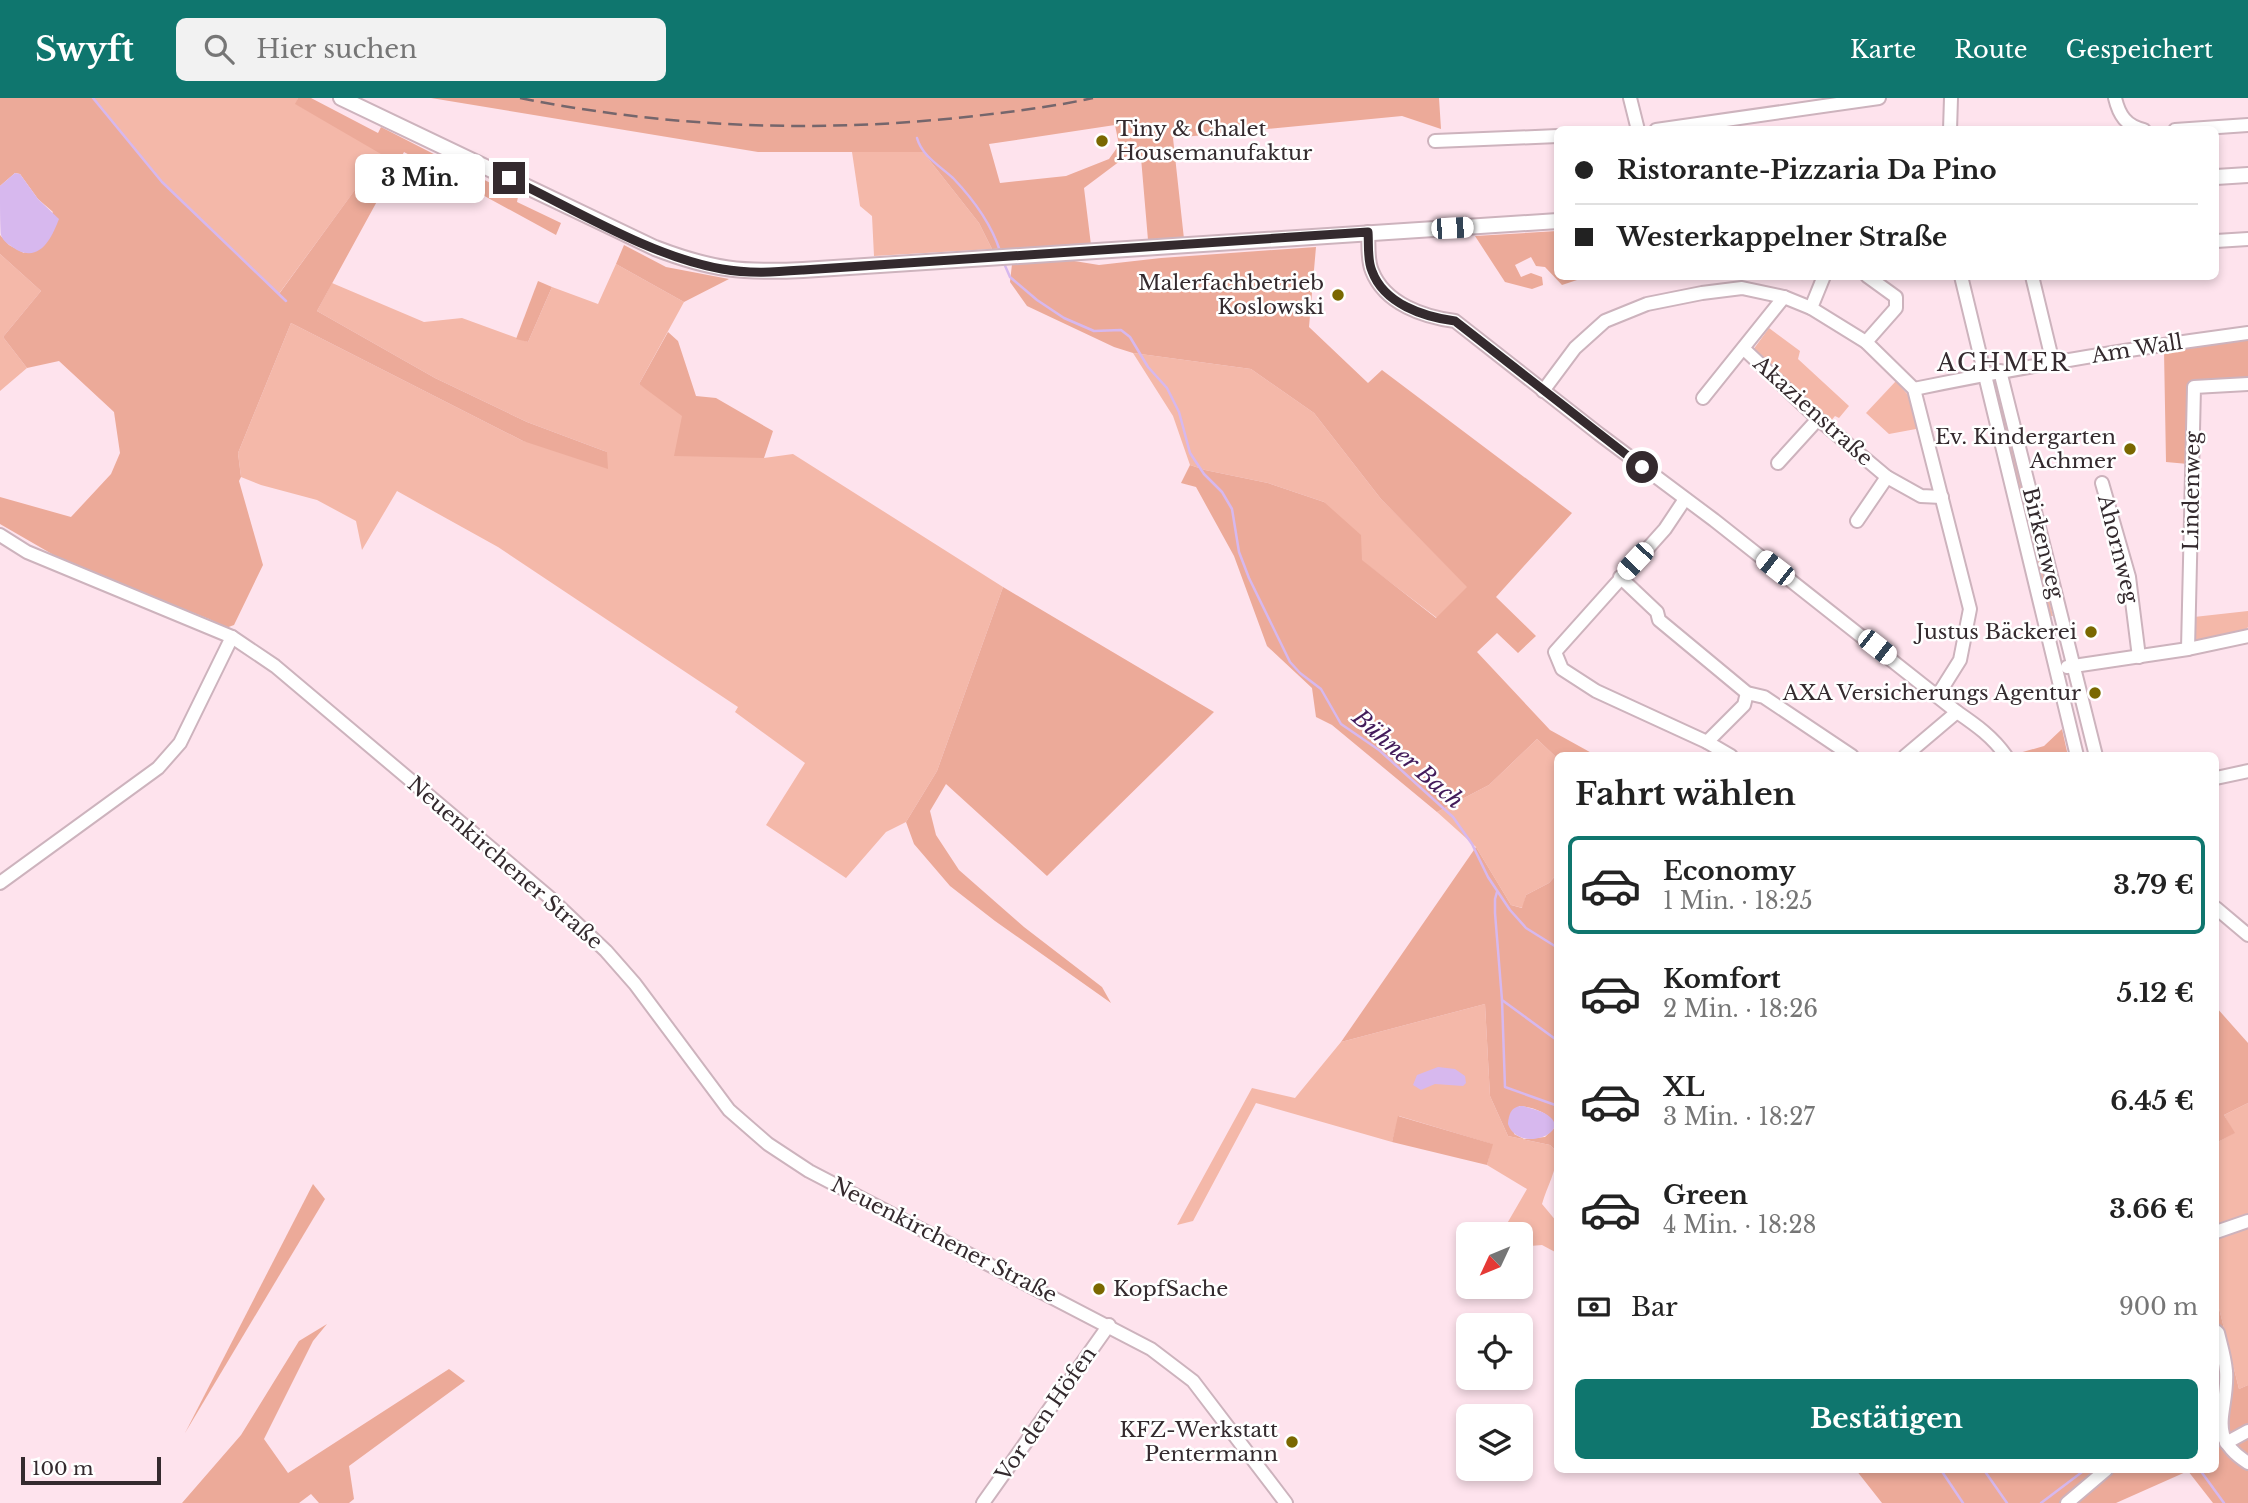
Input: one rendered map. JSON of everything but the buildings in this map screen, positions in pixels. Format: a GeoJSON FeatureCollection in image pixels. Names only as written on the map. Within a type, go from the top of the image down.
{"type":"FeatureCollection","features":[{"type":"Feature","properties":{"kind":"main road"},"geometry":{"type":"LineString","coordinates":[[341,98],[629,237],[721,269],[759,272],[1554,220]]}},
{"type":"Feature","properties":{"kind":"main road"},"geometry":{"type":"LineString","coordinates":[[2219,177],[2248,175]]}},
{"type":"Feature","properties":{"kind":"street"},"geometry":{"type":"LineString","coordinates":[[1630,98],[1636,126]]}},
{"type":"Feature","properties":{"kind":"street"},"geometry":{"type":"LineString","coordinates":[[1682,126],[1842,101],[1878,98]]}},
{"type":"Feature","properties":{"kind":"street"},"geometry":{"type":"LineString","coordinates":[[1950,126],[1951,98]]}},
{"type":"Feature","properties":{"kind":"street"},"geometry":{"type":"LineString","coordinates":[[2115,98],[2119,112],[2126,122],[2135,126]]}},
{"type":"Feature","properties":{"kind":"street"},"geometry":{"type":"LineString","coordinates":[[2219,127],[2248,125]]}},
{"type":"Feature","properties":{"kind":"street"},"geometry":{"type":"LineString","coordinates":[[1435,141],[1554,136]]}},
{"type":"Feature","properties":{"kind":"street"},"geometry":{"type":"LineString","coordinates":[[1368,232],[1372,272],[1386,292],[1409,310],[1455,321],[1980,728],[2003,752]]}},
{"type":"Feature","properties":{"kind":"street"},"geometry":{"type":"LineString","coordinates":[[2219,240],[2248,239]]}},
{"type":"Feature","properties":{"kind":"street"},"geometry":{"type":"LineString","coordinates":[[1811,308],[1822,280]]}},
{"type":"Feature","properties":{"kind":"street"},"geometry":{"type":"LineString","coordinates":[[1866,342],[1896,308],[1896,297],[1873,280]]}},
{"type":"Feature","properties":{"kind":"street"},"geometry":{"type":"LineString","coordinates":[[1962,280],[2076,752]]}},
{"type":"Feature","properties":{"kind":"street"},"geometry":{"type":"LineString","coordinates":[[2033,280],[2053,363]]}},
{"type":"Feature","properties":{"kind":"street"},"geometry":{"type":"LineString","coordinates":[[1543,391],[1575,348],[1605,321],[1647,304],[1702,293],[1742,288],[1784,297],[1811,308],[1866,342],[1914,388],[1970,609],[1960,660],[1938,695]]}},
{"type":"Feature","properties":{"kind":"street","name":"Akazienstraße"},"geometry":{"type":"LineString","coordinates":[[1784,297],[1744,349],[1818,419],[1887,477],[1921,496],[1942,497]]}},
{"type":"Feature","properties":{"kind":"street","name":"Am Wall"},"geometry":{"type":"LineString","coordinates":[[1914,388],[1986,374],[2248,333]]}},
{"type":"Feature","properties":{"kind":"street"},"geometry":{"type":"LineString","coordinates":[[1703,398],[1744,349]]}},
{"type":"Feature","properties":{"kind":"street","name":"Birkenweg"},"geometry":{"type":"LineString","coordinates":[[2000,372],[2095,752]]}},
{"type":"Feature","properties":{"kind":"street","name":"Lindenweg"},"geometry":{"type":"LineString","coordinates":[[2188,649],[2194,387],[2248,384]]}},
{"type":"Feature","properties":{"kind":"street"},"geometry":{"type":"LineString","coordinates":[[1778,463],[1818,419]]}},
{"type":"Feature","properties":{"kind":"street"},"geometry":{"type":"LineString","coordinates":[[1857,521],[1887,477]]}},
{"type":"Feature","properties":{"kind":"street","name":"Ahornweg"},"geometry":{"type":"LineString","coordinates":[[2102,483],[2129,577],[2139,657]]}},
{"type":"Feature","properties":{"kind":"street"},"geometry":{"type":"LineString","coordinates":[[1685,499],[1665,529],[1555,652],[1562,669],[1596,691],[1724,752]]}},
{"type":"Feature","properties":{"kind":"street","name":"Neuenkirchener Straße"},"geometry":{"type":"LineString","coordinates":[[0,535],[27,552],[232,638],[275,666],[549,897],[606,951],[635,984],[729,1110],[768,1144],[809,1171],[1151,1349],[1193,1381],[1286,1503]]}},
{"type":"Feature","properties":{"kind":"street"},"geometry":{"type":"LineString","coordinates":[[1620,577],[1657,612],[1659,621],[1746,693],[1764,697],[1846,752]]}},
{"type":"Feature","properties":{"kind":"street"},"geometry":{"type":"LineString","coordinates":[[2056,669],[2188,649],[2248,636]]}},
{"type":"Feature","properties":{"kind":"street"},"geometry":{"type":"LineString","coordinates":[[0,883],[158,768],[180,743],[232,638]]}},
{"type":"Feature","properties":{"kind":"street"},"geometry":{"type":"LineString","coordinates":[[1707,742],[1744,705],[1746,693]]}},
{"type":"Feature","properties":{"kind":"street"},"geometry":{"type":"LineString","coordinates":[[1910,752],[1957,712]]}},
{"type":"Feature","properties":{"kind":"street"},"geometry":{"type":"LineString","coordinates":[[2219,777],[2248,771]]}},
{"type":"Feature","properties":{"kind":"street"},"geometry":{"type":"LineString","coordinates":[[2219,910],[2248,934]]}},
{"type":"Feature","properties":{"kind":"street"},"geometry":{"type":"LineString","coordinates":[[2219,1231],[2248,1221]]}},
{"type":"Feature","properties":{"kind":"street","name":"Vor den Höfen"},"geometry":{"type":"LineString","coordinates":[[983,1503],[1109,1325]]}},
{"type":"Feature","properties":{"kind":"street"},"geometry":{"type":"LineString","coordinates":[[2219,1338],[2226,1369],[2220,1430],[2226,1443],[2248,1463]]}},
{"type":"Feature","properties":{"kind":"street"},"geometry":{"type":"LineString","coordinates":[[2226,1443],[2248,1431]]}},
{"type":"Feature","properties":{"kind":"street"},"geometry":{"type":"LineString","coordinates":[[2067,1503],[2103,1473]]}},
{"type":"Feature","properties":{"kind":"shaded area"},"geometry":{"type":"Polygon","coordinates":[[[0,98],[93,98],[159,179],[279,294],[381,154],[295,104],[298,98],[311,98],[378,133],[381,127],[518,197],[517,202],[561,223],[556,235],[404,152],[317,311],[435,378],[527,422],[607,452],[608,469],[523,441],[291,323],[238,453],[241,477],[239,481],[263,565],[234,625],[226,628],[71,565],[0,524],[0,497],[71,517],[111,474],[120,453],[114,412],[59,361],[27,368],[3,337],[41,291],[0,254],[0,235],[9,245],[24,253],[53,212],[38,199],[20,174],[15,173],[0,186],[0,98]]]}},
{"type":"Feature","properties":{"kind":"shaded area"},"geometry":{"type":"Polygon","coordinates":[[[93,98],[298,98],[296,104],[382,153],[278,295],[159,179],[93,98]]]}},
{"type":"Feature","properties":{"kind":"shaded area"},"geometry":{"type":"Polygon","coordinates":[[[431,98],[1439,98],[1441,129],[1402,116],[1173,138],[1184,239],[1148,240],[1140,146],[1084,188],[1091,245],[992,249],[979,223],[923,152],[758,152],[431,98]],[[1115,125],[989,144],[1000,183],[1066,176],[1109,159],[1119,145],[1115,125]]]}},
{"type":"Feature","properties":{"kind":"shaded area"},"geometry":{"type":"Polygon","coordinates":[[[852,152],[923,152],[979,223],[992,249],[874,256],[872,216],[860,206],[852,152]]]}},
{"type":"Feature","properties":{"kind":"shaded area"},"geometry":{"type":"Polygon","coordinates":[[[15,173],[20,174],[38,199],[59,219],[49,240],[33,253],[17,250],[5,242],[1,235],[0,186],[15,173]]]}},
{"type":"Feature","properties":{"kind":"shaded area"},"geometry":{"type":"Polygon","coordinates":[[[1554,231],[1554,277],[1545,267],[1536,266],[1531,257],[1515,265],[1521,277],[1531,273],[1542,277],[1543,285],[1532,289],[1505,282],[1475,236],[1554,231]]]}},
{"type":"Feature","properties":{"kind":"shaded area"},"geometry":{"type":"Polygon","coordinates":[[[624,245],[666,267],[729,279],[684,302],[616,264],[624,245]]]}},
{"type":"Feature","properties":{"kind":"shaded area"},"geometry":{"type":"Polygon","coordinates":[[[1316,247],[1309,327],[1368,383],[1382,370],[1572,513],[1496,597],[1536,636],[1518,653],[1497,633],[1477,652],[1550,730],[1590,752],[1554,752],[1554,755],[1537,739],[1489,785],[1437,812],[1332,725],[1316,717],[1312,688],[1267,646],[1234,556],[1196,487],[1181,483],[1190,465],[1268,483],[1324,502],[1361,535],[1362,560],[1436,618],[1467,587],[1381,499],[1314,413],[1251,369],[1133,353],[1114,347],[1027,306],[1010,282],[1012,264],[1068,260],[1099,265],[1316,247]]]}},
{"type":"Feature","properties":{"kind":"shaded area"},"geometry":{"type":"Polygon","coordinates":[[[0,254],[41,291],[3,337],[27,368],[0,391],[0,254]]]}},
{"type":"Feature","properties":{"kind":"shaded area"},"geometry":{"type":"Polygon","coordinates":[[[616,264],[684,302],[639,384],[764,458],[793,454],[1003,587],[937,771],[906,822],[886,832],[846,878],[766,825],[805,763],[735,712],[738,707],[498,547],[397,491],[362,550],[356,521],[317,500],[241,477],[238,453],[291,323],[523,441],[607,452],[527,422],[435,378],[317,311],[332,283],[424,322],[462,318],[528,342],[552,287],[598,304],[616,264]]]}},
{"type":"Feature","properties":{"kind":"shaded area"},"geometry":{"type":"Polygon","coordinates":[[[1557,280],[1577,280],[1562,285],[1557,280]]]}},
{"type":"Feature","properties":{"kind":"shaded area"},"geometry":{"type":"Polygon","coordinates":[[[538,281],[552,287],[528,342],[516,339],[538,281]]]}},
{"type":"Feature","properties":{"kind":"shaded area"},"geometry":{"type":"Polygon","coordinates":[[[1769,328],[1800,351],[1798,359],[1849,406],[1839,418],[1835,416],[1830,422],[1753,350],[1769,328]]]}},
{"type":"Feature","properties":{"kind":"shaded area"},"geometry":{"type":"Polygon","coordinates":[[[668,332],[678,341],[696,396],[716,398],[773,431],[764,458],[674,456],[682,416],[639,384],[668,332]]]}},
{"type":"Feature","properties":{"kind":"shaded area"},"geometry":{"type":"Polygon","coordinates":[[[2248,338],[2248,380],[2191,386],[2188,464],[2166,462],[2164,351],[2248,338]]]}},
{"type":"Feature","properties":{"kind":"shaded area"},"geometry":{"type":"Polygon","coordinates":[[[1133,353],[1251,369],[1314,413],[1381,499],[1468,587],[1437,618],[1361,560],[1324,502],[1268,483],[1190,465],[1173,416],[1133,353]]]}},
{"type":"Feature","properties":{"kind":"shaded area"},"geometry":{"type":"Polygon","coordinates":[[[1896,381],[1908,395],[1921,431],[1916,429],[1889,434],[1866,413],[1896,381]]]}},
{"type":"Feature","properties":{"kind":"shaded area"},"geometry":{"type":"Polygon","coordinates":[[[1993,381],[1997,382],[2049,590],[2047,591],[2053,616],[2050,616],[1993,381]]]}},
{"type":"Feature","properties":{"kind":"shaded area"},"geometry":{"type":"Polygon","coordinates":[[[1003,587],[1214,712],[1047,876],[946,784],[930,811],[936,835],[959,870],[1024,927],[1102,987],[1111,1003],[950,886],[914,844],[906,822],[937,771],[1003,587]]]}},
{"type":"Feature","properties":{"kind":"shaded area"},"geometry":{"type":"Polygon","coordinates":[[[2248,611],[2248,627],[2245,631],[2197,641],[2193,637],[2194,617],[2248,611]]]}},
{"type":"Feature","properties":{"kind":"shaded area"},"geometry":{"type":"Polygon","coordinates":[[[2062,729],[2067,752],[2023,752],[2044,746],[2062,729]]]}},
{"type":"Feature","properties":{"kind":"shaded area"},"geometry":{"type":"Polygon","coordinates":[[[1537,739],[1554,755],[1554,877],[1526,895],[1523,908],[1511,905],[1476,847],[1437,812],[1489,785],[1537,739]]]}},
{"type":"Feature","properties":{"kind":"shaded area"},"geometry":{"type":"Polygon","coordinates":[[[1476,847],[1511,905],[1522,908],[1526,895],[1554,877],[1554,1128],[1554,1149],[1550,1145],[1508,1136],[1490,1096],[1485,1004],[1341,1042],[1476,847]],[[1519,1106],[1514,1134],[1524,1139],[1545,1137],[1554,1128],[1550,1118],[1536,1109],[1519,1106]]]}},
{"type":"Feature","properties":{"kind":"shaded area"},"geometry":{"type":"Polygon","coordinates":[[[1485,1004],[1490,1096],[1508,1136],[1550,1145],[1554,1149],[1554,1172],[1542,1204],[1554,1218],[1554,1251],[1542,1245],[1533,1246],[1533,1222],[1508,1222],[1527,1189],[1487,1165],[1492,1144],[1399,1116],[1392,1142],[1256,1103],[1193,1221],[1177,1225],[1252,1088],[1295,1098],[1341,1042],[1485,1004]]]}},
{"type":"Feature","properties":{"kind":"shaded area"},"geometry":{"type":"Polygon","coordinates":[[[2219,1010],[2248,1043],[2248,1103],[2224,1115],[2235,1133],[2219,1141],[2219,1010]]]}},
{"type":"Feature","properties":{"kind":"shaded area"},"geometry":{"type":"Polygon","coordinates":[[[1438,1067],[1455,1069],[1465,1076],[1466,1083],[1463,1086],[1435,1084],[1421,1090],[1413,1085],[1417,1075],[1438,1067]]]}},
{"type":"Feature","properties":{"kind":"shaded area"},"geometry":{"type":"Polygon","coordinates":[[[2248,1103],[2248,1385],[2239,1389],[2219,1308],[2219,1141],[2234,1133],[2224,1115],[2248,1103]]]}},
{"type":"Feature","properties":{"kind":"shaded area"},"geometry":{"type":"Polygon","coordinates":[[[1523,1106],[1550,1117],[1554,1123],[1553,1129],[1540,1138],[1531,1139],[1513,1133],[1508,1124],[1510,1114],[1516,1107],[1523,1106]]]}},
{"type":"Feature","properties":{"kind":"shaded area"},"geometry":{"type":"Polygon","coordinates":[[[1398,1116],[1493,1144],[1487,1165],[1392,1142],[1398,1116]]]}},
{"type":"Feature","properties":{"kind":"shaded area"},"geometry":{"type":"Polygon","coordinates":[[[313,1184],[325,1199],[185,1433],[313,1184]]]}},
{"type":"Feature","properties":{"kind":"shaded area"},"geometry":{"type":"Polygon","coordinates":[[[2219,1308],[2239,1389],[2248,1385],[2248,1503],[2213,1503],[2190,1473],[2219,1473],[2219,1308]]]}},
{"type":"Feature","properties":{"kind":"shaded area"},"geometry":{"type":"Polygon","coordinates":[[[327,1324],[313,1341],[264,1439],[288,1473],[449,1369],[465,1381],[349,1466],[354,1499],[349,1503],[319,1503],[311,1494],[299,1503],[182,1503],[241,1435],[299,1341],[327,1324]]]}},
{"type":"Feature","properties":{"kind":"shaded area"},"geometry":{"type":"Polygon","coordinates":[[[1858,1473],[2184,1473],[2116,1503],[1882,1503],[1858,1473]]]}},
{"type":"Feature","properties":{"kind":"waterway"},"geometry":{"type":"LineString","coordinates":[[93,98],[162,182],[286,301]]}},
{"type":"Feature","properties":{"kind":"waterway","name":"Bühner Bach"},"geometry":{"type":"LineString","coordinates":[[917,138],[927,155],[953,178],[974,203],[992,231],[1000,251]]}},
{"type":"Feature","properties":{"kind":"waterway","name":"Bühner Bach"},"geometry":{"type":"LineString","coordinates":[[1003,261],[1010,277],[1064,318],[1094,331],[1121,330],[1130,337],[1148,367],[1167,388],[1179,412],[1190,453],[1204,474],[1222,492],[1232,509],[1239,552],[1290,662],[1321,689],[1341,724],[1379,750],[1453,817],[1510,910],[1526,928],[1554,946]]}},
{"type":"Feature","properties":{"kind":"waterway"},"geometry":{"type":"LineString","coordinates":[[1497,892],[1495,913],[1502,1000],[1554,1038]]}},
{"type":"Feature","properties":{"kind":"waterway"},"geometry":{"type":"LineString","coordinates":[[1502,1000],[1505,1087],[1554,1105]]}},
{"type":"Feature","properties":{"kind":"waterway"},"geometry":{"type":"LineString","coordinates":[[1943,1473],[1963,1503]]}},
{"type":"Feature","properties":{"kind":"waterway"},"geometry":{"type":"LineString","coordinates":[[1986,1473],[2007,1503]]}},
{"type":"Feature","properties":{"kind":"waterway"},"geometry":{"type":"LineString","coordinates":[[2041,1503],[2081,1473]]}},
{"type":"Feature","properties":{"kind":"waterway","name":"Bühner Bach"},"geometry":{"type":"LineString","coordinates":[[2202,1473],[2224,1503]]}},
{"type":"Feature","properties":{"kind":"railway"},"geometry":{"type":"LineString","coordinates":[[520,98],[574,108],[683,121],[792,126],[901,123],[956,118],[1093,98]]}},
{"type":"Feature","properties":{"kind":"place","name":"Tiny & Chalet Housemanufaktur"},"geometry":{"type":"Point","coordinates":[1102,141]}},
{"type":"Feature","properties":{"kind":"place","name":"Malerfachbetrieb Koslowski"},"geometry":{"type":"Point","coordinates":[1338,295]}},
{"type":"Feature","properties":{"kind":"place","name":"Ev. Kindergarten Achmer"},"geometry":{"type":"Point","coordinates":[2130,449]}},
{"type":"Feature","properties":{"kind":"place","name":"Justus Bäckerei"},"geometry":{"type":"Point","coordinates":[2091,632]}},
{"type":"Feature","properties":{"kind":"place","name":"AXA Versicherungs Agentur"},"geometry":{"type":"Point","coordinates":[2095,693]}},
{"type":"Feature","properties":{"kind":"place","name":"KopfSache"},"geometry":{"type":"Point","coordinates":[1099,1289]}},
{"type":"Feature","properties":{"kind":"place","name":"KFZ-Werkstatt Pentermann"},"geometry":{"type":"Point","coordinates":[1292,1442]}},
{"type":"Feature","properties":{"kind":"district","name":"ACHMER"},"geometry":{"type":"Point","coordinates":[2004,363]}},
{"type":"Feature","properties":{"kind":"route"},"geometry":{"type":"LineString","coordinates":[[509,178],[655,248],[698,263],[741,271],[803,270],[1368,232],[1372,272],[1386,292],[1409,310],[1455,321],[1642,467]]}}]}
